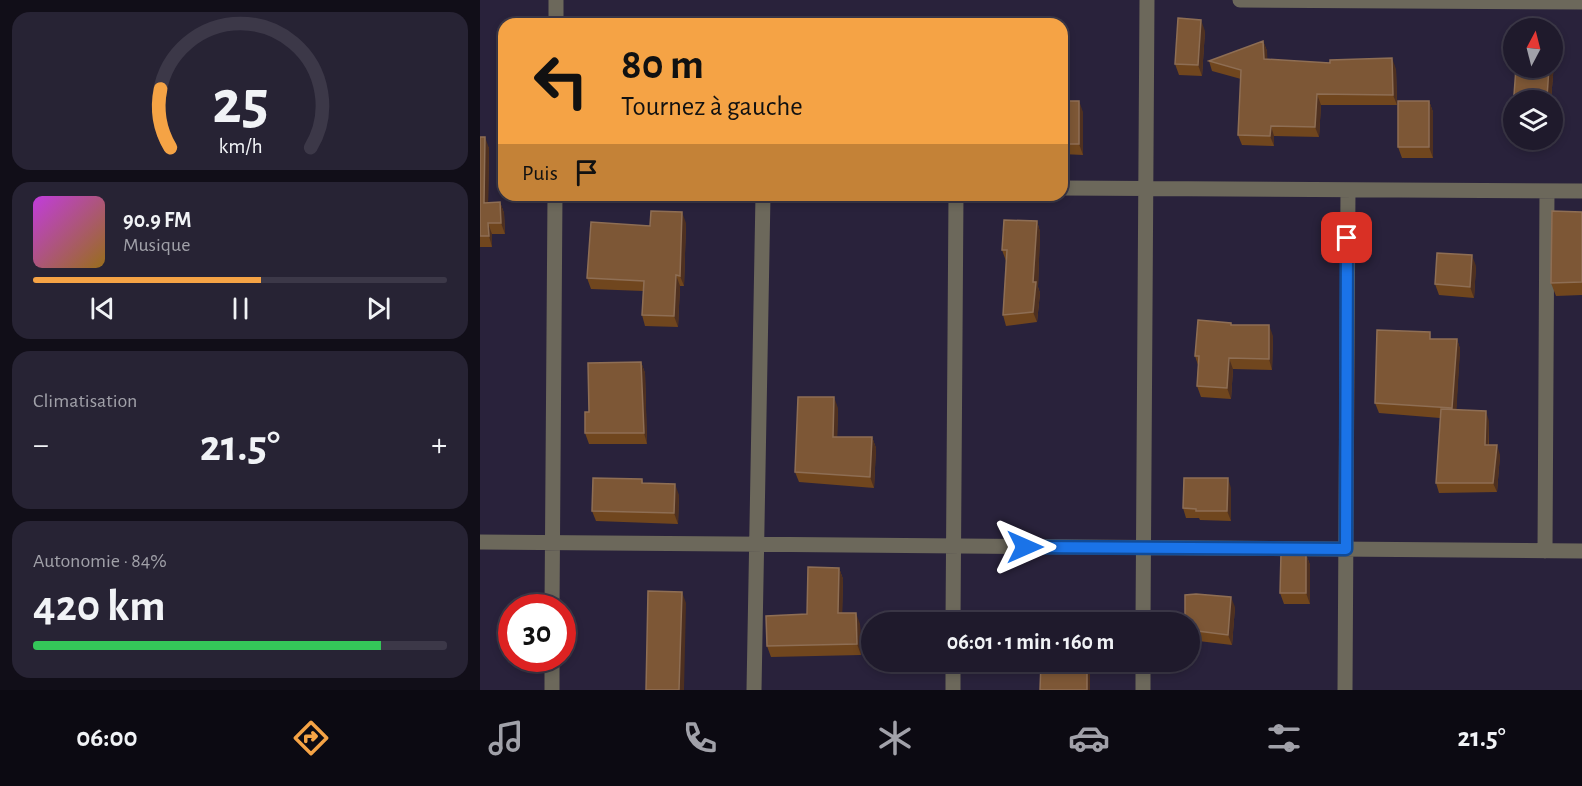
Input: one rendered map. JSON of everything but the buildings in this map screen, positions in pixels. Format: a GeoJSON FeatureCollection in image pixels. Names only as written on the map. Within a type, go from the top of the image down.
{"type":"FeatureCollection","features":[{"type":"Feature","properties":{"kind":"street"},"geometry":{"type":"LineString","coordinates":[[556,0],[556,18]]}},
{"type":"Feature","properties":{"kind":"street"},"geometry":{"type":"LineString","coordinates":[[1143,612],[1147,0]]}},
{"type":"Feature","properties":{"kind":"street"},"geometry":{"type":"LineString","coordinates":[[1240,0],[1582,2]]}},
{"type":"Feature","properties":{"kind":"street"},"geometry":{"type":"LineString","coordinates":[[1068,188],[1582,191]]}},
{"type":"Feature","properties":{"kind":"street"},"geometry":{"type":"LineString","coordinates":[[1345,690],[1348,190]]}},
{"type":"Feature","properties":{"kind":"street"},"geometry":{"type":"LineString","coordinates":[[1545,551],[1547,191]]}},
{"type":"Feature","properties":{"kind":"street"},"geometry":{"type":"LineString","coordinates":[[552,594],[555,201]]}},
{"type":"Feature","properties":{"kind":"street"},"geometry":{"type":"LineString","coordinates":[[754,690],[763,201]]}},
{"type":"Feature","properties":{"kind":"street"},"geometry":{"type":"LineString","coordinates":[[954,612],[956,201]]}},
{"type":"Feature","properties":{"kind":"street"},"geometry":{"type":"LineString","coordinates":[[480,542],[1582,551]]}},
{"type":"Feature","properties":{"kind":"street"},"geometry":{"type":"LineString","coordinates":[[552,672],[552,690]]}},
{"type":"Feature","properties":{"kind":"street"},"geometry":{"type":"LineString","coordinates":[[953,672],[953,690]]}},
{"type":"Feature","properties":{"kind":"street"},"geometry":{"type":"LineString","coordinates":[[1143,672],[1143,690]]}},
{"type":"Feature","properties":{"kind":"route"},"geometry":{"type":"LineString","coordinates":[[1025,547],[1346,549],[1347,238]]}}]}
